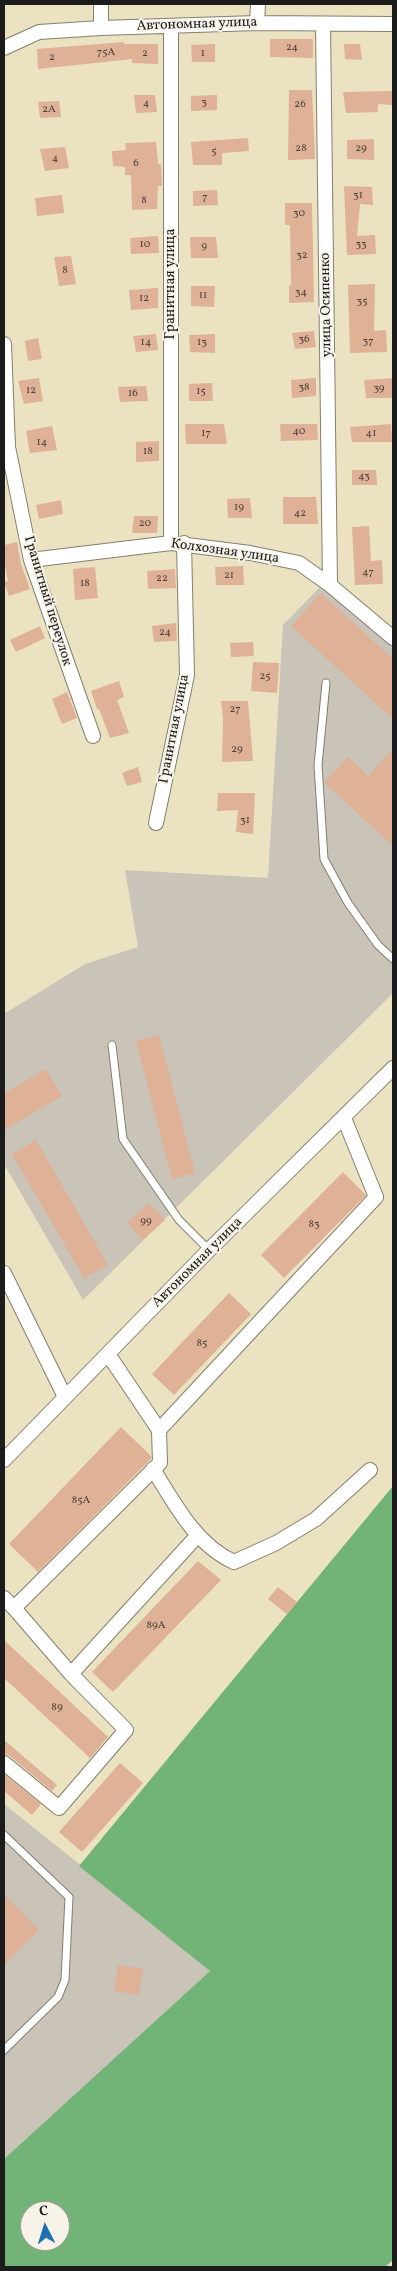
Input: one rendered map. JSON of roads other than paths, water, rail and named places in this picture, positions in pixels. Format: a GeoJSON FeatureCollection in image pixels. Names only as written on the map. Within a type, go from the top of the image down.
{"type":"FeatureCollection","features":[{"type":"Feature","properties":{"kind":"street"},"geometry":{"type":"LineString","coordinates":[[101,4],[101,28]]}},
{"type":"Feature","properties":{"kind":"street"},"geometry":{"type":"LineString","coordinates":[[257,23],[258,4]]}},
{"type":"Feature","properties":{"kind":"street","name":"Автономная улица"},"geometry":{"type":"LineString","coordinates":[[4,48],[39,32],[101,28],[257,23],[393,24]]}},
{"type":"Feature","properties":{"kind":"street","name":"улица Осипенко"},"geometry":{"type":"LineString","coordinates":[[323,24],[330,586]]}},
{"type":"Feature","properties":{"kind":"street","name":"Гранитная улица"},"geometry":{"type":"LineString","coordinates":[[156,823],[187,675],[178,543],[171,26]]}},
{"type":"Feature","properties":{"kind":"street","name":"Гранитный переулок"},"geometry":{"type":"LineString","coordinates":[[4,344],[8,447],[31,560],[93,736]]}},
{"type":"Feature","properties":{"kind":"street","name":"Колхозная улица"},"geometry":{"type":"LineString","coordinates":[[31,560],[178,543],[299,563],[393,638]]}},
{"type":"Feature","properties":{"kind":"street","name":"Автономная улица"},"geometry":{"type":"LineString","coordinates":[[4,1460],[209,1250],[393,1068]]}},
{"type":"Feature","properties":{"kind":"street"},"geometry":{"type":"LineString","coordinates":[[159,1430],[376,1197],[344,1118]]}},
{"type":"Feature","properties":{"kind":"street"},"geometry":{"type":"LineString","coordinates":[[4,1273],[65,1396]]}},
{"type":"Feature","properties":{"kind":"street"},"geometry":{"type":"LineString","coordinates":[[14,1608],[160,1463],[159,1430],[108,1354]]}},
{"type":"Feature","properties":{"kind":"street"},"geometry":{"type":"LineString","coordinates":[[153,1469],[198,1535],[223,1557],[234,1562],[276,1543],[316,1519],[370,1470]]}},
{"type":"Feature","properties":{"kind":"street"},"geometry":{"type":"LineString","coordinates":[[71,1674],[198,1535]]}},
{"type":"Feature","properties":{"kind":"street"},"geometry":{"type":"LineString","coordinates":[[4,1598],[71,1674],[126,1730],[59,1808],[4,1763]]}},
{"type":"Feature","properties":{"kind":"lane"},"geometry":{"type":"LineString","coordinates":[[326,683],[318,765],[324,859],[348,903],[378,945],[393,959]]}},
{"type":"Feature","properties":{"kind":"lane"},"geometry":{"type":"LineString","coordinates":[[112,1045],[123,1139],[179,1220],[209,1250]]}},
{"type":"Feature","properties":{"kind":"lane"},"geometry":{"type":"LineString","coordinates":[[4,1835],[69,1896],[65,1980],[58,1997],[4,2050]]}}]}
